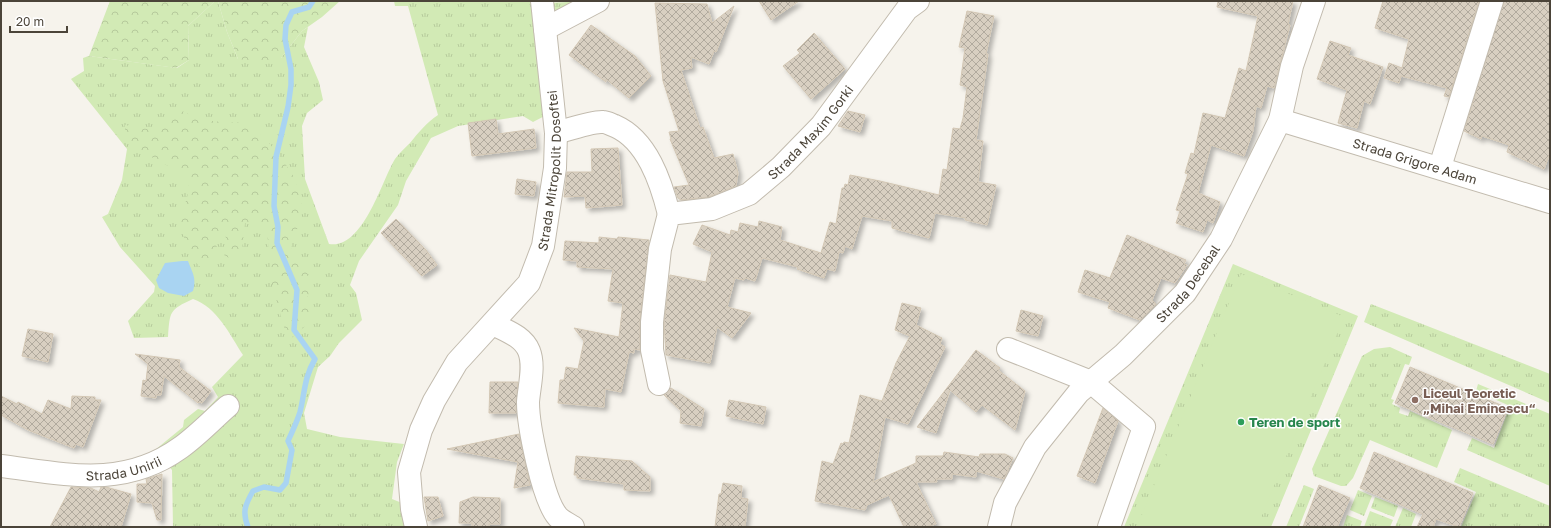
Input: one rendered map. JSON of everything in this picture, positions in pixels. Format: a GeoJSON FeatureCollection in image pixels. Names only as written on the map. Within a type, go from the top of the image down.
{"type":"FeatureCollection","features":[{"type":"Feature","properties":{"kind":"street","name":"Strada Mitropolit Dosoftei"},"geometry":{"type":"LineString","coordinates":[[416,527],[412,509],[409,472],[421,430],[434,401],[457,362],[529,283],[543,246],[555,168],[556,133],[542,1]]}},
{"type":"Feature","properties":{"kind":"street"},"geometry":{"type":"LineString","coordinates":[[545,29],[598,1]]}},
{"type":"Feature","properties":{"kind":"street","name":"Strada Maxim Gorki"},"geometry":{"type":"LineString","coordinates":[[669,214],[712,210],[749,194],[781,167],[821,126],[907,9],[918,1]]}},
{"type":"Feature","properties":{"kind":"street","name":"Strada Decebal"},"geometry":{"type":"LineString","coordinates":[[999,527],[1005,503],[1035,447],[1079,392],[1123,355],[1185,292],[1221,239],[1280,120],[1292,66],[1314,1]]}},
{"type":"Feature","properties":{"kind":"street"},"geometry":{"type":"LineString","coordinates":[[1440,167],[1492,1]]}},
{"type":"Feature","properties":{"kind":"street","name":"Strada Grigore Adam"},"geometry":{"type":"LineString","coordinates":[[1280,120],[1549,198]]}},
{"type":"Feature","properties":{"kind":"street"},"geometry":{"type":"LineString","coordinates":[[556,133],[604,122],[627,131],[640,145],[665,196],[669,214],[660,249],[652,322],[652,350],[659,384]]}},
{"type":"Feature","properties":{"kind":"street"},"geometry":{"type":"LineString","coordinates":[[493,324],[514,334],[524,343],[529,352],[531,372],[528,404],[536,457],[545,491],[557,516],[573,527]]}},
{"type":"Feature","properties":{"kind":"street"},"geometry":{"type":"LineString","coordinates":[[1008,349],[1091,382],[1144,427],[1109,527]]}},
{"type":"Feature","properties":{"kind":"street","name":"Strada Unirii"},"geometry":{"type":"LineString","coordinates":[[1,466],[86,476],[112,476],[147,466],[180,448],[228,406]]}},
{"type":"Feature","properties":{"kind":"green space"},"geometry":{"type":"Polygon","coordinates":[[[110,1],[215,1],[188,26],[189,60],[176,68],[89,56],[110,1]]]}},
{"type":"Feature","properties":{"kind":"green space"},"geometry":{"type":"Polygon","coordinates":[[[215,1],[218,1],[227,32],[238,59],[281,58],[302,31],[308,27],[304,47],[319,82],[323,100],[307,113],[302,126],[305,179],[329,244],[341,243],[352,236],[370,212],[395,159],[423,128],[438,115],[408,6],[395,6],[394,1],[547,1],[547,3],[589,1],[557,29],[555,41],[560,108],[533,122],[523,116],[458,126],[431,138],[406,181],[398,205],[359,261],[350,285],[356,293],[362,320],[339,343],[330,356],[318,367],[304,413],[307,429],[340,437],[404,444],[397,462],[392,499],[402,503],[407,527],[173,527],[172,470],[155,450],[183,427],[184,420],[198,409],[205,411],[218,397],[212,387],[243,355],[216,315],[202,303],[193,299],[179,306],[172,312],[169,322],[168,337],[134,338],[128,321],[154,292],[155,286],[120,247],[102,217],[108,214],[122,180],[127,149],[71,79],[84,71],[83,58],[89,56],[177,68],[189,60],[188,26],[215,1]]]}},
{"type":"Feature","properties":{"kind":"green space"},"geometry":{"type":"Polygon","coordinates":[[[218,1],[340,1],[322,17],[302,31],[281,58],[271,64],[238,59],[227,32],[218,1]]]}},
{"type":"Feature","properties":{"kind":"green space"},"geometry":{"type":"Polygon","coordinates":[[[182,111],[198,118],[220,122],[247,123],[252,126],[284,162],[296,182],[302,212],[291,250],[302,263],[310,280],[310,291],[304,303],[312,314],[304,327],[288,341],[271,281],[267,229],[256,223],[245,223],[242,250],[234,261],[224,255],[226,238],[223,230],[217,238],[216,258],[205,268],[199,266],[187,251],[179,215],[187,199],[189,183],[172,168],[142,152],[125,137],[125,125],[160,131],[167,116],[182,111]]]}},
{"type":"Feature","properties":{"kind":"green space","name":"Teren de sport"},"geometry":{"type":"Polygon","coordinates":[[[1233,264],[1358,316],[1271,527],[1124,527],[1233,264]]]}},
{"type":"Feature","properties":{"kind":"green space","name":"Teren de sport"},"geometry":{"type":"Polygon","coordinates":[[[1241,274],[1344,317],[1257,527],[1137,527],[1241,274]]]}},
{"type":"Feature","properties":{"kind":"green space"},"geometry":{"type":"Polygon","coordinates":[[[1371,304],[1550,374],[1550,403],[1364,322],[1371,304]]]}},
{"type":"Feature","properties":{"kind":"green space"},"geometry":{"type":"Polygon","coordinates":[[[1390,347],[1412,357],[1409,365],[1405,364],[1391,399],[1394,400],[1392,404],[1400,408],[1399,413],[1408,416],[1410,411],[1452,430],[1437,468],[1370,440],[1353,478],[1346,486],[1341,486],[1314,476],[1312,469],[1362,356],[1374,349],[1390,347]]]}},
{"type":"Feature","properties":{"kind":"green space"},"geometry":{"type":"Polygon","coordinates":[[[1478,384],[1550,414],[1550,486],[1467,450],[1472,438],[1494,448],[1510,406],[1476,391],[1478,384]]]}},
{"type":"Feature","properties":{"kind":"green space"},"geometry":{"type":"Polygon","coordinates":[[[1460,468],[1550,506],[1550,527],[1461,527],[1476,492],[1454,482],[1460,468]]]}},
{"type":"Feature","properties":{"kind":"green space"},"geometry":{"type":"Polygon","coordinates":[[[1304,485],[1314,489],[1299,527],[1286,527],[1304,485]]]}},
{"type":"Feature","properties":{"kind":"green space"},"geometry":{"type":"Polygon","coordinates":[[[1358,490],[1372,496],[1364,516],[1350,510],[1358,490]]]}},
{"type":"Feature","properties":{"kind":"green space"},"geometry":{"type":"Polygon","coordinates":[[[1375,497],[1398,506],[1394,517],[1371,508],[1375,497]]]}},
{"type":"Feature","properties":{"kind":"green space"},"geometry":{"type":"Polygon","coordinates":[[[1403,508],[1416,514],[1411,527],[1395,527],[1403,508]]]}},
{"type":"Feature","properties":{"kind":"green space"},"geometry":{"type":"Polygon","coordinates":[[[1370,511],[1393,520],[1390,527],[1364,527],[1370,511]]]}},
{"type":"Feature","properties":{"kind":"green space"},"geometry":{"type":"Polygon","coordinates":[[[1347,515],[1362,521],[1360,527],[1343,527],[1347,515]]]}},
{"type":"Feature","properties":{"kind":"water"},"geometry":{"type":"Polygon","coordinates":[[[188,261],[194,279],[193,291],[184,296],[168,293],[159,288],[156,280],[165,263],[188,261]]]}},
{"type":"Feature","properties":{"kind":"building"},"geometry":{"type":"Polygon","coordinates":[[[759,1],[799,1],[771,20],[759,1]]]}},
{"type":"Feature","properties":{"kind":"building"},"geometry":{"type":"Polygon","coordinates":[[[1218,1],[1293,1],[1288,24],[1290,25],[1274,88],[1267,86],[1261,108],[1256,106],[1253,131],[1244,156],[1211,145],[1198,193],[1220,202],[1213,223],[1207,220],[1203,232],[1176,223],[1180,211],[1176,210],[1188,174],[1185,173],[1191,153],[1194,154],[1203,113],[1225,118],[1239,68],[1246,71],[1258,16],[1217,7],[1218,1]]]}},
{"type":"Feature","properties":{"kind":"building"},"geometry":{"type":"Polygon","coordinates":[[[1383,1],[1479,1],[1449,97],[1444,96],[1447,88],[1401,76],[1399,83],[1384,78],[1389,63],[1402,68],[1409,39],[1375,28],[1383,1]]]}},
{"type":"Feature","properties":{"kind":"building"},"geometry":{"type":"Polygon","coordinates":[[[1504,1],[1550,1],[1550,153],[1544,169],[1507,152],[1509,145],[1482,136],[1481,139],[1464,131],[1504,1]]]}},
{"type":"Feature","properties":{"kind":"building"},"geometry":{"type":"Polygon","coordinates":[[[655,3],[707,4],[712,23],[734,6],[716,52],[714,51],[709,64],[691,57],[692,68],[681,70],[700,128],[703,127],[714,158],[733,154],[738,173],[736,186],[709,197],[681,200],[678,198],[674,187],[689,185],[670,139],[669,132],[679,131],[663,81],[655,3]]]}},
{"type":"Feature","properties":{"kind":"building"},"geometry":{"type":"Polygon","coordinates":[[[967,11],[994,16],[986,54],[988,54],[976,140],[983,141],[978,182],[996,185],[987,225],[965,220],[966,218],[935,213],[929,238],[892,228],[892,221],[862,216],[852,249],[845,246],[843,253],[839,252],[835,271],[827,269],[824,278],[797,269],[798,267],[762,258],[755,281],[745,278],[744,280],[735,278],[727,307],[751,313],[732,338],[717,327],[710,363],[666,355],[664,323],[670,275],[706,282],[712,252],[693,244],[702,225],[730,235],[731,230],[738,232],[740,223],[758,227],[759,221],[782,227],[780,240],[821,253],[830,222],[836,224],[842,188],[844,188],[845,184],[848,185],[850,175],[939,195],[943,169],[947,170],[953,128],[960,129],[963,118],[967,87],[960,85],[965,48],[959,47],[967,11]]]}},
{"type":"Feature","properties":{"kind":"building"},"geometry":{"type":"Polygon","coordinates":[[[591,25],[635,56],[651,76],[629,98],[606,79],[606,82],[569,55],[591,25]]]}},
{"type":"Feature","properties":{"kind":"building"},"geometry":{"type":"Polygon","coordinates":[[[814,33],[845,69],[811,99],[783,66],[800,53],[797,50],[814,33]]]}},
{"type":"Feature","properties":{"kind":"building"},"geometry":{"type":"Polygon","coordinates":[[[1330,41],[1351,48],[1348,55],[1383,67],[1370,104],[1364,101],[1357,128],[1338,123],[1347,90],[1317,79],[1330,41]]]}},
{"type":"Feature","properties":{"kind":"building"},"geometry":{"type":"Polygon","coordinates":[[[848,111],[865,115],[860,132],[838,126],[848,111]]]}},
{"type":"Feature","properties":{"kind":"building"},"geometry":{"type":"Polygon","coordinates":[[[496,119],[498,134],[534,129],[536,148],[472,156],[468,123],[496,119]]]}},
{"type":"Feature","properties":{"kind":"building"},"geometry":{"type":"Polygon","coordinates":[[[618,148],[622,205],[586,208],[585,196],[564,197],[567,172],[592,172],[591,149],[618,148]]]}},
{"type":"Feature","properties":{"kind":"building"},"geometry":{"type":"Polygon","coordinates":[[[517,179],[536,182],[534,196],[515,194],[517,179]]]}},
{"type":"Feature","properties":{"kind":"building"},"geometry":{"type":"Polygon","coordinates":[[[396,219],[426,250],[437,265],[422,276],[381,233],[396,219]]]}},
{"type":"Feature","properties":{"kind":"building"},"geometry":{"type":"Polygon","coordinates":[[[1127,235],[1186,260],[1184,264],[1187,265],[1175,283],[1161,278],[1152,300],[1156,304],[1140,320],[1108,308],[1110,302],[1078,292],[1085,270],[1110,278],[1127,235]]]}},
{"type":"Feature","properties":{"kind":"building"},"geometry":{"type":"Polygon","coordinates":[[[599,237],[649,240],[640,321],[640,350],[634,349],[634,353],[629,352],[621,392],[605,389],[604,407],[558,403],[560,380],[564,380],[566,367],[578,369],[584,341],[574,328],[619,337],[623,303],[608,301],[613,269],[577,267],[577,261],[563,260],[565,241],[599,243],[599,237]]]}},
{"type":"Feature","properties":{"kind":"building"},"geometry":{"type":"Polygon","coordinates":[[[902,303],[921,308],[916,325],[942,338],[940,344],[945,347],[908,424],[885,417],[873,482],[916,463],[916,456],[943,456],[944,452],[979,457],[980,454],[1005,454],[1013,458],[1004,479],[976,471],[976,477],[952,474],[952,479],[936,479],[937,482],[916,482],[936,524],[926,527],[904,527],[889,495],[867,505],[865,510],[815,501],[822,461],[833,464],[841,443],[849,443],[860,395],[882,401],[896,363],[910,336],[895,330],[902,303]]]}},
{"type":"Feature","properties":{"kind":"building"},"geometry":{"type":"Polygon","coordinates":[[[1021,310],[1043,316],[1038,336],[1016,331],[1021,310]]]}},
{"type":"Feature","properties":{"kind":"building"},"geometry":{"type":"Polygon","coordinates":[[[28,329],[53,334],[48,362],[22,356],[28,329]]]}},
{"type":"Feature","properties":{"kind":"building"},"geometry":{"type":"Polygon","coordinates":[[[976,350],[1000,368],[998,370],[1025,391],[1015,430],[982,405],[976,412],[950,390],[936,433],[917,427],[976,350]]]}},
{"type":"Feature","properties":{"kind":"building"},"geometry":{"type":"Polygon","coordinates":[[[135,354],[180,360],[179,367],[211,391],[202,403],[198,403],[164,376],[161,395],[156,395],[156,398],[141,396],[143,380],[146,381],[148,364],[135,354]]]}},
{"type":"Feature","properties":{"kind":"building"},"geometry":{"type":"Polygon","coordinates":[[[1410,367],[1508,408],[1493,444],[1395,403],[1410,367]]]}},
{"type":"Feature","properties":{"kind":"building"},"geometry":{"type":"Polygon","coordinates":[[[490,382],[518,382],[516,413],[489,413],[490,382]]]}},
{"type":"Feature","properties":{"kind":"building"},"geometry":{"type":"Polygon","coordinates":[[[671,388],[704,409],[701,426],[680,423],[681,411],[664,395],[671,388]]]}},
{"type":"Feature","properties":{"kind":"building"},"geometry":{"type":"Polygon","coordinates":[[[1,396],[17,404],[18,402],[42,414],[48,400],[71,409],[72,396],[95,397],[95,400],[101,400],[83,447],[76,444],[74,448],[28,430],[1,415],[1,396]]]}},
{"type":"Feature","properties":{"kind":"building"},"geometry":{"type":"Polygon","coordinates":[[[729,400],[766,407],[763,424],[726,416],[729,400]]]}},
{"type":"Feature","properties":{"kind":"building"},"geometry":{"type":"Polygon","coordinates":[[[1103,408],[1118,421],[1095,483],[1077,476],[1103,408]]]}},
{"type":"Feature","properties":{"kind":"building"},"geometry":{"type":"Polygon","coordinates":[[[519,434],[530,485],[514,488],[518,462],[447,449],[519,434]]]}},
{"type":"Feature","properties":{"kind":"building"},"geometry":{"type":"Polygon","coordinates":[[[1374,452],[1473,493],[1459,527],[1436,519],[1433,527],[1417,527],[1423,514],[1360,488],[1374,452]]]}},
{"type":"Feature","properties":{"kind":"building"},"geometry":{"type":"Polygon","coordinates":[[[576,456],[632,461],[650,477],[650,491],[624,490],[624,484],[577,478],[577,475],[574,475],[576,456]]]}},
{"type":"Feature","properties":{"kind":"building"},"geometry":{"type":"Polygon","coordinates":[[[162,474],[161,520],[157,520],[152,503],[137,502],[137,484],[147,484],[146,479],[162,474]]]}},
{"type":"Feature","properties":{"kind":"building"},"geometry":{"type":"Polygon","coordinates":[[[723,483],[742,486],[741,498],[748,499],[745,527],[715,527],[719,494],[721,494],[723,483]]]}},
{"type":"Feature","properties":{"kind":"building"},"geometry":{"type":"Polygon","coordinates":[[[1319,485],[1350,498],[1337,527],[1303,527],[1319,485]]]}},
{"type":"Feature","properties":{"kind":"building"},"geometry":{"type":"Polygon","coordinates":[[[71,487],[91,488],[99,492],[101,487],[106,487],[131,494],[121,527],[50,527],[71,487]]]}},
{"type":"Feature","properties":{"kind":"building"},"geometry":{"type":"Polygon","coordinates":[[[424,497],[438,497],[443,516],[428,521],[424,497]]]}},
{"type":"Feature","properties":{"kind":"building"},"geometry":{"type":"Polygon","coordinates":[[[473,497],[500,498],[500,524],[489,524],[489,527],[472,527],[472,523],[459,523],[460,502],[473,497]]]}},
{"type":"Feature","properties":{"kind":"waterway"},"geometry":{"type":"LineString","coordinates":[[248,527],[245,517],[245,509],[253,491],[264,487],[280,490],[286,483],[292,450],[288,441],[299,416],[307,379],[315,359],[294,330],[297,290],[277,243],[278,227],[274,206],[276,157],[288,107],[291,85],[291,69],[285,39],[286,25],[292,12],[309,7],[313,1]]}},
{"type":"Feature","properties":{"kind":"place","name":"Liceul Teoretic „Mihai Eminescu“"},"geometry":{"type":"Point","coordinates":[1415,400]}},
{"type":"Feature","properties":{"kind":"place","name":"Teren de sport"},"geometry":{"type":"Point","coordinates":[1241,422]}}]}
